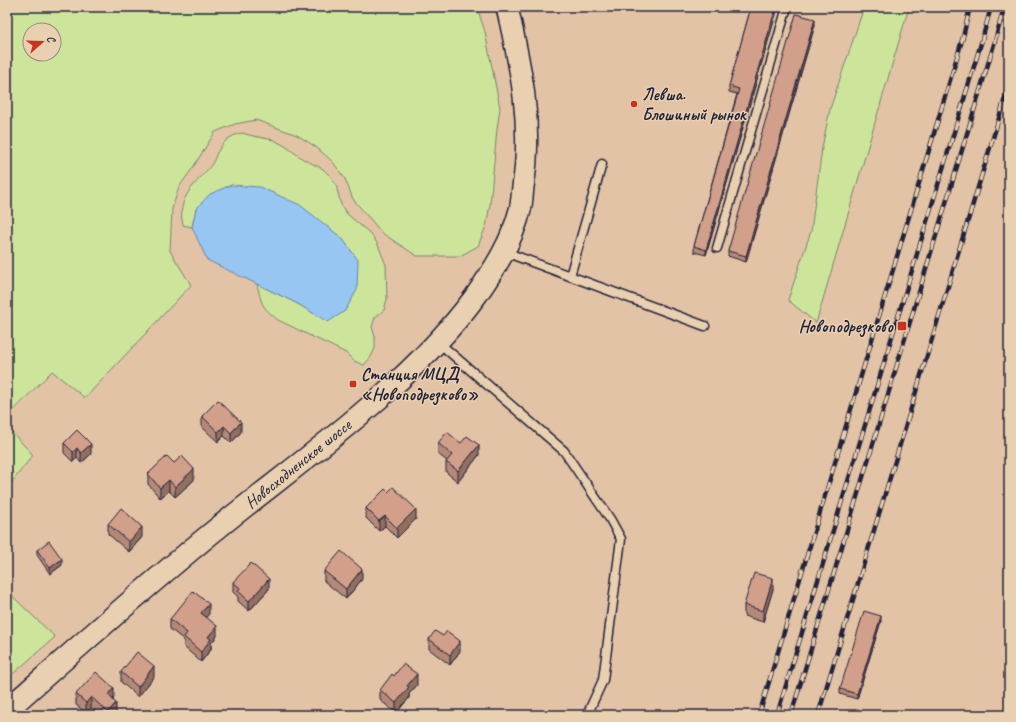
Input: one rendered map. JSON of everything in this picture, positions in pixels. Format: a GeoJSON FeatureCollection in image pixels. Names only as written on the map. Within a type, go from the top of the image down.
{"type":"FeatureCollection","features":[{"type":"Feature","properties":{"kind":"main road","name":"Новосходненское шоссе"},"geometry":{"type":"LineString","coordinates":[[7,710],[99,627],[206,538],[382,396],[438,342],[466,309],[486,281],[504,252],[520,210],[527,166],[527,121],[521,70],[507,7]]}},
{"type":"Feature","properties":{"kind":"lane"},"geometry":{"type":"LineString","coordinates":[[717,248],[787,7]]}},
{"type":"Feature","properties":{"kind":"lane"},"geometry":{"type":"LineString","coordinates":[[570,276],[602,164]]}},
{"type":"Feature","properties":{"kind":"lane"},"geometry":{"type":"LineString","coordinates":[[504,252],[705,326]]}},
{"type":"Feature","properties":{"kind":"lane"},"geometry":{"type":"LineString","coordinates":[[438,342],[564,451],[610,519],[621,539],[603,680],[587,715]]}},
{"type":"Feature","properties":{"kind":"green space"},"geometry":{"type":"Polygon","coordinates":[[[7,7],[477,7],[485,32],[500,108],[490,205],[486,226],[478,246],[460,256],[417,256],[382,233],[353,199],[345,179],[333,162],[316,147],[297,135],[256,120],[235,124],[215,132],[179,187],[172,209],[170,251],[191,285],[85,398],[52,371],[7,417],[7,7]]]}},
{"type":"Feature","properties":{"kind":"green space"},"geometry":{"type":"Polygon","coordinates":[[[864,7],[909,7],[816,323],[788,300],[811,231],[822,148],[830,109],[864,7]]]}},
{"type":"Feature","properties":{"kind":"green space"},"geometry":{"type":"Polygon","coordinates":[[[242,133],[274,140],[303,159],[323,169],[336,185],[341,205],[347,214],[372,235],[378,245],[386,265],[387,299],[384,310],[375,317],[372,327],[375,337],[375,348],[371,357],[364,365],[354,361],[346,353],[278,320],[268,311],[261,301],[257,284],[328,321],[196,209],[192,227],[183,225],[182,206],[185,198],[212,164],[224,143],[233,136],[242,133]]]}},
{"type":"Feature","properties":{"kind":"green space"},"geometry":{"type":"Polygon","coordinates":[[[7,427],[33,455],[7,488],[7,427]]]}},
{"type":"Feature","properties":{"kind":"green space"},"geometry":{"type":"Polygon","coordinates":[[[7,591],[55,637],[7,679],[7,591]]]}},
{"type":"Feature","properties":{"kind":"water"},"geometry":{"type":"Polygon","coordinates":[[[231,185],[260,187],[300,205],[342,238],[358,260],[357,290],[345,311],[328,322],[296,303],[207,260],[192,227],[196,209],[210,194],[231,185]]]}},
{"type":"Feature","properties":{"kind":"building"},"geometry":{"type":"Polygon","coordinates":[[[751,7],[776,7],[706,250],[694,246],[739,89],[729,86],[751,7]]]}},
{"type":"Feature","properties":{"kind":"building"},"geometry":{"type":"Polygon","coordinates":[[[796,14],[815,19],[746,256],[728,251],[796,14]]]}},
{"type":"Feature","properties":{"kind":"building"},"geometry":{"type":"Polygon","coordinates":[[[218,400],[241,422],[231,433],[224,426],[218,432],[202,416],[218,400]]]}},
{"type":"Feature","properties":{"kind":"building"},"geometry":{"type":"Polygon","coordinates":[[[77,430],[91,444],[81,453],[77,448],[73,452],[64,443],[77,430]]]}},
{"type":"Feature","properties":{"kind":"building"},"geometry":{"type":"Polygon","coordinates":[[[447,432],[461,443],[467,436],[479,445],[458,471],[446,462],[452,455],[438,443],[447,432]]]}},
{"type":"Feature","properties":{"kind":"building"},"geometry":{"type":"Polygon","coordinates":[[[167,456],[174,463],[182,456],[194,469],[175,487],[169,480],[160,488],[148,474],[167,456]]]}},
{"type":"Feature","properties":{"kind":"building"},"geometry":{"type":"Polygon","coordinates":[[[393,487],[416,509],[397,528],[385,516],[379,521],[366,508],[385,489],[388,492],[393,487]]]}},
{"type":"Feature","properties":{"kind":"building"},"geometry":{"type":"Polygon","coordinates":[[[121,508],[142,527],[129,542],[108,524],[121,508]]]}},
{"type":"Feature","properties":{"kind":"building"},"geometry":{"type":"Polygon","coordinates":[[[49,541],[62,559],[50,568],[37,550],[49,541]]]}},
{"type":"Feature","properties":{"kind":"building"},"geometry":{"type":"Polygon","coordinates":[[[341,551],[362,569],[346,589],[324,571],[341,551]]]}},
{"type":"Feature","properties":{"kind":"building"},"geometry":{"type":"Polygon","coordinates":[[[251,563],[269,579],[249,601],[238,591],[240,588],[233,582],[251,563]]]}},
{"type":"Feature","properties":{"kind":"building"},"geometry":{"type":"Polygon","coordinates":[[[754,573],[773,578],[763,611],[744,605],[754,573]]]}},
{"type":"Feature","properties":{"kind":"building"},"geometry":{"type":"Polygon","coordinates":[[[193,591],[209,604],[201,613],[217,626],[208,637],[211,639],[201,652],[184,637],[187,633],[170,619],[193,591]]]}},
{"type":"Feature","properties":{"kind":"building"},"geometry":{"type":"Polygon","coordinates":[[[864,611],[881,616],[857,694],[840,689],[864,611]]]}},
{"type":"Feature","properties":{"kind":"building"},"geometry":{"type":"Polygon","coordinates":[[[435,631],[443,636],[447,631],[460,641],[450,655],[429,639],[435,631]]]}},
{"type":"Feature","properties":{"kind":"building"},"geometry":{"type":"Polygon","coordinates":[[[137,652],[154,666],[138,687],[121,672],[137,652]]]}},
{"type":"Feature","properties":{"kind":"building"},"geometry":{"type":"Polygon","coordinates":[[[403,664],[417,674],[396,703],[380,690],[392,674],[394,676],[403,664]]]}},
{"type":"Feature","properties":{"kind":"building"},"geometry":{"type":"Polygon","coordinates":[[[96,672],[114,688],[108,695],[116,703],[108,712],[91,697],[86,703],[76,694],[96,672]]]}},
{"type":"Feature","properties":{"kind":"railway"},"geometry":{"type":"LineString","coordinates":[[759,715],[963,37],[970,7]]}},
{"type":"Feature","properties":{"kind":"railway"},"geometry":{"type":"LineString","coordinates":[[777,715],[991,7]]}},
{"type":"Feature","properties":{"kind":"railway"},"geometry":{"type":"LineString","coordinates":[[791,715],[1004,7]]}},
{"type":"Feature","properties":{"kind":"railway"},"geometry":{"type":"LineString","coordinates":[[818,715],[1009,85]]}},
{"type":"Feature","properties":{"kind":"place","name":"Левша. Блошиный рынок"},"geometry":{"type":"Point","coordinates":[634,104]}},
{"type":"Feature","properties":{"kind":"place","name":"Новоподрезково"},"geometry":{"type":"Point","coordinates":[902,326]}},
{"type":"Feature","properties":{"kind":"place","name":"Станция МЦД «Новоподрезково»"},"geometry":{"type":"Point","coordinates":[353,384]}}]}
